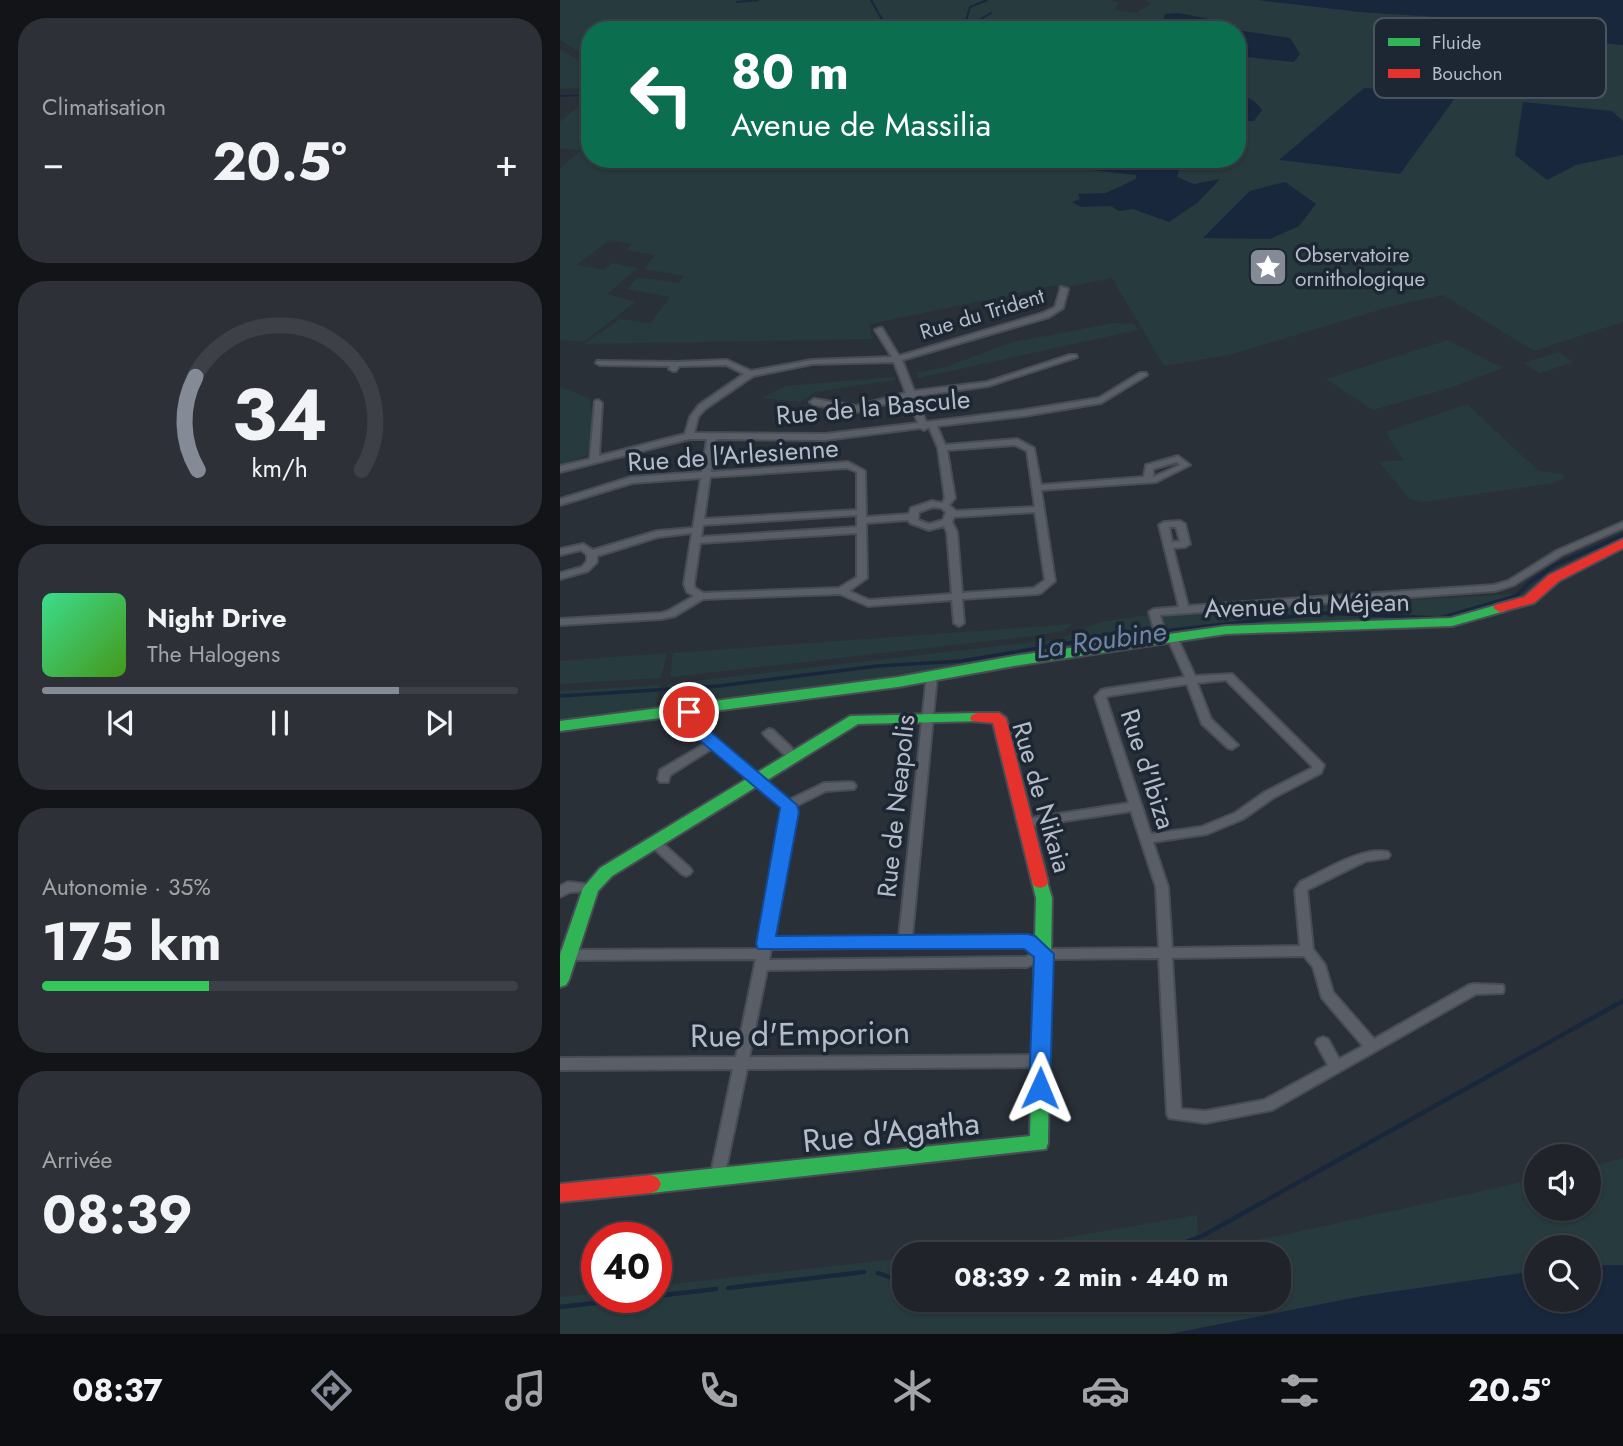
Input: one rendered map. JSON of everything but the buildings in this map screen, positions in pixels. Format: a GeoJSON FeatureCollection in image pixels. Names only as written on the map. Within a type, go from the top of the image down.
{"type":"FeatureCollection","features":[{"type":"Feature","properties":{"kind":"street","name":"Rue du Trident"},"geometry":{"type":"LineString","coordinates":[[750,374],[803,362],[897,359],[1046,315],[1059,308],[1064,289]]}},
{"type":"Feature","properties":{"kind":"street"},"geometry":{"type":"LineString","coordinates":[[879,330],[897,359],[912,394],[942,448],[950,498],[944,506]]}},
{"type":"Feature","properties":{"kind":"street"},"geometry":{"type":"LineString","coordinates":[[814,402],[856,409],[912,394],[988,384],[1073,357]]}},
{"type":"Feature","properties":{"kind":"street"},"geometry":{"type":"LineString","coordinates":[[600,363],[675,366],[727,362],[750,374],[702,407],[694,417],[689,436]]}},
{"type":"Feature","properties":{"kind":"street","name":"Rue de la Bascule"},"geometry":{"type":"LineString","coordinates":[[560,469],[594,458],[689,436],[810,438],[929,426],[1091,402],[1143,375]]}},
{"type":"Feature","properties":{"kind":"street"},"geometry":{"type":"LineString","coordinates":[[594,458],[598,402]]}},
{"type":"Feature","properties":{"kind":"street"},"geometry":{"type":"LineString","coordinates":[[701,596],[691,590],[689,584],[712,436]]}},
{"type":"Feature","properties":{"kind":"street"},"geometry":{"type":"LineString","coordinates":[[560,622],[661,616],[671,614],[701,596],[841,591],[868,603],[1037,591],[1050,582],[1031,450],[1017,442],[942,448]]}},
{"type":"Feature","properties":{"kind":"street","name":"Rue de l'Arlesienne"},"geometry":{"type":"LineString","coordinates":[[560,502],[631,480],[848,465],[861,471],[862,521]]}},
{"type":"Feature","properties":{"kind":"street"},"geometry":{"type":"LineString","coordinates":[[1037,488],[1148,479]]}},
{"type":"Feature","properties":{"kind":"street"},"geometry":{"type":"LineString","coordinates":[[911,517],[919,506],[944,506]]}},
{"type":"Feature","properties":{"kind":"street"},"geometry":{"type":"LineString","coordinates":[[944,506],[952,532],[959,623]]}},
{"type":"Feature","properties":{"kind":"street"},"geometry":{"type":"LineString","coordinates":[[560,552],[580,547],[592,554],[657,534],[911,517],[922,526],[936,527],[949,518],[1040,509]]}},
{"type":"Feature","properties":{"kind":"street"},"geometry":{"type":"LineString","coordinates":[[698,531],[862,521]]}},
{"type":"Feature","properties":{"kind":"street"},"geometry":{"type":"LineString","coordinates":[[841,591],[862,578],[862,521]]}},
{"type":"Feature","properties":{"kind":"street"},"geometry":{"type":"LineString","coordinates":[[1232,745],[1206,721],[1191,680],[1154,614],[1495,588],[1511,583],[1559,553],[1623,525]]}},
{"type":"Feature","properties":{"kind":"street","name":"Avenue du Méjean"},"geometry":{"type":"LineString","coordinates":[[560,726],[932,676],[1167,638],[1237,630],[1452,622],[1529,600],[1554,578],[1623,543]]}},
{"type":"Feature","properties":{"kind":"street"},"geometry":{"type":"LineString","coordinates":[[1168,545],[1184,610]]}},
{"type":"Feature","properties":{"kind":"street"},"geometry":{"type":"LineString","coordinates":[[560,576],[591,565],[592,554]]}},
{"type":"Feature","properties":{"kind":"street","name":"Rue de Neapolis"},"geometry":{"type":"LineString","coordinates":[[905,942],[932,676]]}},
{"type":"Feature","properties":{"kind":"street"},"geometry":{"type":"LineString","coordinates":[[1147,839],[1203,831],[1239,816],[1269,795],[1317,770],[1318,765],[1228,676],[1191,680]]}},
{"type":"Feature","properties":{"kind":"street","name":"Rue d'Ibiza"},"geometry":{"type":"LineString","coordinates":[[1191,680],[1105,693],[1100,697],[1162,887],[1174,1114],[1205,1117],[1267,1106],[1336,1067]]}},
{"type":"Feature","properties":{"kind":"street"},"geometry":{"type":"LineString","coordinates":[[688,708],[691,724],[788,805],[790,812],[717,1178]]}},
{"type":"Feature","properties":{"kind":"street"},"geometry":{"type":"LineString","coordinates":[[560,980],[564,955],[591,888],[606,872],[855,719],[929,718]]}},
{"type":"Feature","properties":{"kind":"street","name":"Rue de Nikaia"},"geometry":{"type":"LineString","coordinates":[[929,718],[999,718],[1044,898],[1044,954]]}},
{"type":"Feature","properties":{"kind":"street"},"geometry":{"type":"LineString","coordinates":[[769,733],[793,756]]}},
{"type":"Feature","properties":{"kind":"street"},"geometry":{"type":"LineString","coordinates":[[664,779],[664,773],[712,744]]}},
{"type":"Feature","properties":{"kind":"street"},"geometry":{"type":"LineString","coordinates":[[788,805],[824,787],[850,786]]}},
{"type":"Feature","properties":{"kind":"street"},"geometry":{"type":"LineString","coordinates":[[1025,824],[1135,806]]}},
{"type":"Feature","properties":{"kind":"street"},"geometry":{"type":"LineString","coordinates":[[655,843],[686,872]]}},
{"type":"Feature","properties":{"kind":"street"},"geometry":{"type":"LineString","coordinates":[[1372,1046],[1327,994],[1319,965],[1307,951],[1301,890],[1304,885],[1364,857],[1384,855]]}},
{"type":"Feature","properties":{"kind":"street"},"geometry":{"type":"LineString","coordinates":[[560,892],[568,887],[591,888]]}},
{"type":"Feature","properties":{"kind":"street"},"geometry":{"type":"LineString","coordinates":[[763,954],[905,942],[1028,941],[1044,954]]}},
{"type":"Feature","properties":{"kind":"street"},"geometry":{"type":"LineString","coordinates":[[564,955],[763,954],[1027,962],[1044,954],[1307,951]]}},
{"type":"Feature","properties":{"kind":"street","name":"Rue d'Agatha"},"geometry":{"type":"LineString","coordinates":[[560,1193],[1039,1143],[1044,954]]}},
{"type":"Feature","properties":{"kind":"street"},"geometry":{"type":"LineString","coordinates":[[1322,1043],[1336,1067],[1474,989],[1498,989]]}},
{"type":"Feature","properties":{"kind":"street","name":"Rue d'Emporion"},"geometry":{"type":"LineString","coordinates":[[560,1064],[1040,1061]]}},
{"type":"Feature","properties":{"kind":"green space"},"geometry":{"type":"Polygon","coordinates":[[[560,0],[1107,0],[1119,2],[1115,10],[1136,13],[1151,3],[1145,0],[1258,0],[1444,18],[1374,18],[1374,98],[1606,98],[1606,43],[1623,45],[1623,322],[1534,351],[1443,295],[1389,307],[1229,355],[1164,366],[1112,278],[1057,289],[1057,285],[870,324],[872,339],[584,344],[620,319],[650,323],[670,297],[627,289],[638,277],[678,283],[684,276],[644,269],[655,255],[626,250],[632,244],[610,240],[577,265],[604,270],[612,263],[638,268],[607,294],[635,302],[584,342],[560,340],[560,169],[580,151],[560,148],[560,122],[581,104],[581,168],[1246,168],[1246,57],[1294,62],[1289,38],[1246,32],[1246,21],[1208,21],[1175,14],[1165,14],[1164,21],[581,21],[581,53],[560,40],[560,0]]]}},
{"type":"Feature","properties":{"kind":"green space"},"geometry":{"type":"Polygon","coordinates":[[[560,49],[581,62],[581,88],[560,89],[560,49]]]}},
{"type":"Feature","properties":{"kind":"green space"},"geometry":{"type":"Polygon","coordinates":[[[1114,323],[1134,324],[1138,330],[918,378],[916,373],[945,367],[1013,342],[1114,323]]]}},
{"type":"Feature","properties":{"kind":"green space"},"geometry":{"type":"Polygon","coordinates":[[[1448,340],[1503,368],[1450,388],[1373,410],[1326,379],[1448,340]]]}},
{"type":"Feature","properties":{"kind":"green space"},"geometry":{"type":"Polygon","coordinates":[[[1558,352],[1573,362],[1540,373],[1524,363],[1558,352]]]}},
{"type":"Feature","properties":{"kind":"green space"},"geometry":{"type":"Polygon","coordinates":[[[894,377],[896,380],[815,392],[800,402],[761,398],[786,386],[894,377]]]}},
{"type":"Feature","properties":{"kind":"green space"},"geometry":{"type":"Polygon","coordinates":[[[560,387],[589,398],[592,427],[591,443],[586,456],[560,465],[560,387]]]}},
{"type":"Feature","properties":{"kind":"green space"},"geometry":{"type":"Polygon","coordinates":[[[1467,404],[1539,471],[1562,474],[1564,478],[1554,483],[1422,502],[1410,499],[1379,462],[1403,460],[1386,432],[1467,404]]]}},
{"type":"Feature","properties":{"kind":"green space"},"geometry":{"type":"Polygon","coordinates":[[[1510,594],[1521,599],[1443,620],[1267,626],[1166,634],[1159,615],[1510,594]]]}},
{"type":"Feature","properties":{"kind":"green space"},"geometry":{"type":"Polygon","coordinates":[[[1148,615],[1155,635],[896,678],[665,707],[668,684],[1060,639],[1100,622],[1148,615]]]}},
{"type":"Feature","properties":{"kind":"green space"},"geometry":{"type":"Polygon","coordinates":[[[1073,624],[1063,631],[1034,636],[670,677],[673,653],[1073,624]]]}},
{"type":"Feature","properties":{"kind":"green space"},"geometry":{"type":"Polygon","coordinates":[[[667,653],[661,678],[560,684],[560,661],[667,653]]]}},
{"type":"Feature","properties":{"kind":"green space"},"geometry":{"type":"Polygon","coordinates":[[[659,685],[655,709],[560,721],[560,691],[659,685]]]}},
{"type":"Feature","properties":{"kind":"green space"},"geometry":{"type":"Polygon","coordinates":[[[1623,1158],[1623,1265],[1601,1265],[1601,1235],[1524,1235],[1524,1273],[1363,1296],[1291,1310],[1291,1242],[1242,1242],[1524,1182],[1524,1221],[1601,1221],[1601,1164],[1623,1158]]]}},
{"type":"Feature","properties":{"kind":"green space"},"geometry":{"type":"Polygon","coordinates":[[[1197,1215],[1198,1242],[1041,1242],[1197,1215]]]}},
{"type":"Feature","properties":{"kind":"green space"},"geometry":{"type":"Polygon","coordinates":[[[892,1259],[892,1312],[1282,1312],[1170,1334],[560,1334],[560,1297],[581,1295],[581,1313],[672,1313],[672,1284],[892,1259]]]}},
{"type":"Feature","properties":{"kind":"water"},"geometry":{"type":"Polygon","coordinates":[[[1258,0],[1623,0],[1623,45],[1606,43],[1606,18],[1444,18],[1258,0]]]}},
{"type":"Feature","properties":{"kind":"water"},"geometry":{"type":"Polygon","coordinates":[[[1179,13],[1214,21],[1164,21],[1165,14],[1179,13]]]}},
{"type":"Feature","properties":{"kind":"water"},"geometry":{"type":"Polygon","coordinates":[[[1246,31],[1290,38],[1300,54],[1294,62],[1246,57],[1246,31]]]}},
{"type":"Feature","properties":{"kind":"water"},"geometry":{"type":"Polygon","coordinates":[[[1364,88],[1374,89],[1374,98],[1455,98],[1400,174],[1279,160],[1364,88]]]}},
{"type":"Feature","properties":{"kind":"water"},"geometry":{"type":"Polygon","coordinates":[[[1246,97],[1262,110],[1254,121],[1246,121],[1246,97]]]}},
{"type":"Feature","properties":{"kind":"water"},"geometry":{"type":"Polygon","coordinates":[[[1523,102],[1612,111],[1623,121],[1623,155],[1576,165],[1547,180],[1515,155],[1523,102]]]}},
{"type":"Feature","properties":{"kind":"water"},"geometry":{"type":"Polygon","coordinates":[[[1075,168],[1180,168],[1177,177],[1194,184],[1220,179],[1197,203],[1169,222],[1133,209],[1119,211],[1111,206],[1081,207],[1072,202],[1080,199],[1078,194],[1106,193],[1136,179],[1136,175],[1075,168]]]}},
{"type":"Feature","properties":{"kind":"water"},"geometry":{"type":"Polygon","coordinates":[[[1285,182],[1316,204],[1299,226],[1270,239],[1203,238],[1250,191],[1285,182]]]}},
{"type":"Feature","properties":{"kind":"water"},"geometry":{"type":"Polygon","coordinates":[[[1601,1265],[1623,1265],[1623,1334],[1170,1334],[1363,1296],[1524,1273],[1524,1312],[1601,1312],[1601,1265]]]}},
{"type":"Feature","properties":{"kind":"waterway"},"geometry":{"type":"LineString","coordinates":[[737,2],[758,0]]}},
{"type":"Feature","properties":{"kind":"waterway"},"geometry":{"type":"LineString","coordinates":[[871,0],[883,21]]}},
{"type":"Feature","properties":{"kind":"waterway"},"geometry":{"type":"LineString","coordinates":[[966,21],[970,7],[987,0]]}},
{"type":"Feature","properties":{"kind":"waterway"},"geometry":{"type":"LineString","coordinates":[[977,21],[991,13]]}},
{"type":"Feature","properties":{"kind":"waterway"},"geometry":{"type":"LineString","coordinates":[[560,96],[581,95]]}},
{"type":"Feature","properties":{"kind":"waterway","name":"La Roubine"},"geometry":{"type":"LineString","coordinates":[[560,696],[719,686],[878,666],[961,661],[1092,639],[1322,613],[1440,618],[1516,596],[1555,565],[1623,535]]}},
{"type":"Feature","properties":{"kind":"waterway"},"geometry":{"type":"LineString","coordinates":[[1186,1242],[1204,1235],[1623,1001]]}},
{"type":"Feature","properties":{"kind":"waterway"},"geometry":{"type":"LineString","coordinates":[[728,1288],[864,1272]]}},
{"type":"Feature","properties":{"kind":"waterway"},"geometry":{"type":"LineString","coordinates":[[878,1273],[892,1278]]}},
{"type":"Feature","properties":{"kind":"waterway"},"geometry":{"type":"LineString","coordinates":[[672,1294],[716,1289]]}},
{"type":"Feature","properties":{"kind":"waterway"},"geometry":{"type":"LineString","coordinates":[[560,1307],[581,1305]]}},
{"type":"Feature","properties":{"kind":"traffic: fast"},"geometry":{"type":"LineString","coordinates":[[560,726],[898,682],[1020,660],[1226,630],[1452,622],[1500,608]]}},
{"type":"Feature","properties":{"kind":"traffic: fast"},"geometry":{"type":"LineString","coordinates":[[560,980],[591,888],[606,872],[855,719],[977,718]]}},
{"type":"Feature","properties":{"kind":"traffic: fast"},"geometry":{"type":"LineString","coordinates":[[651,1184],[1039,1143],[1044,898],[1040,882]]}},
{"type":"Feature","properties":{"kind":"traffic: jam"},"geometry":{"type":"LineString","coordinates":[[1500,608],[1529,600],[1554,578],[1623,543]]}},
{"type":"Feature","properties":{"kind":"traffic: jam"},"geometry":{"type":"LineString","coordinates":[[977,718],[999,718],[1040,882]]}},
{"type":"Feature","properties":{"kind":"traffic: jam"},"geometry":{"type":"LineString","coordinates":[[560,1193],[651,1184]]}},
{"type":"Feature","properties":{"kind":"place","name":"Observatoire ornithologique"},"geometry":{"type":"Point","coordinates":[1268,267]}},
{"type":"Feature","properties":{"kind":"route"},"geometry":{"type":"LineString","coordinates":[[689,712],[691,724],[712,744],[788,805],[790,812],[765,944],[1028,941],[1044,954],[1040,1088]]}}]}
